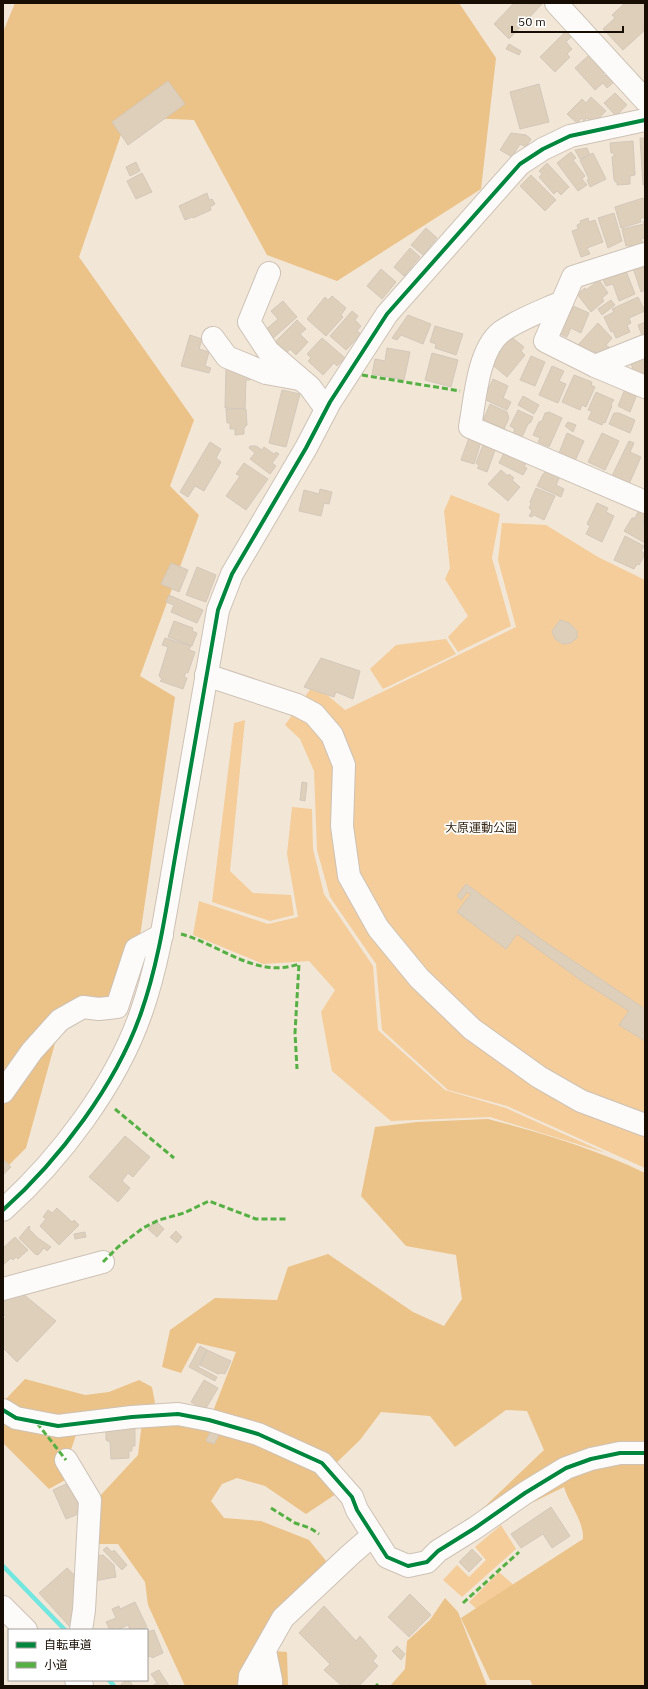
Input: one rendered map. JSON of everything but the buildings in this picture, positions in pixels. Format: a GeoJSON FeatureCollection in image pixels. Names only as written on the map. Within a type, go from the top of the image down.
{"type":"FeatureCollection","features":[{"type":"Feature","properties":{"kind":"street"},"geometry":{"type":"LineString","coordinates":[[556,3],[645,100]]}},
{"type":"Feature","properties":{"kind":"street"},"geometry":{"type":"LineString","coordinates":[[3,1210],[56,1155],[87,1116],[120,1061],[141,1014],[162,935],[218,610],[232,574],[306,448],[326,409],[388,314],[520,164],[543,149],[570,136],[645,120]]}},
{"type":"Feature","properties":{"kind":"street"},"geometry":{"type":"LineString","coordinates":[[645,254],[573,277],[545,341],[595,366],[645,387]]}},
{"type":"Feature","properties":{"kind":"street"},"geometry":{"type":"LineString","coordinates":[[269,273],[249,322],[268,351],[310,387],[326,409]]}},
{"type":"Feature","properties":{"kind":"street"},"geometry":{"type":"LineString","coordinates":[[562,302],[501,332],[490,345],[483,359],[470,426],[645,502]]}},
{"type":"Feature","properties":{"kind":"street"},"geometry":{"type":"LineString","coordinates":[[213,338],[227,357],[266,373],[303,380]]}},
{"type":"Feature","properties":{"kind":"street"},"geometry":{"type":"LineString","coordinates":[[595,366],[645,346]]}},
{"type":"Feature","properties":{"kind":"street"},"geometry":{"type":"LineString","coordinates":[[206,675],[297,704],[314,714],[332,735],[344,765],[342,826],[349,876],[378,928],[419,978],[472,1028],[539,1078],[581,1101],[645,1125]]}},
{"type":"Feature","properties":{"kind":"street"},"geometry":{"type":"LineString","coordinates":[[3,1092],[32,1051],[60,1020],[83,1008],[99,1009],[117,1007],[136,949],[162,935]]}},
{"type":"Feature","properties":{"kind":"street"},"geometry":{"type":"LineString","coordinates":[[3,1289],[103,1262]]}},
{"type":"Feature","properties":{"kind":"street"},"geometry":{"type":"LineString","coordinates":[[3,1410],[16,1418],[58,1426],[132,1417],[178,1414],[209,1420],[258,1434],[322,1464],[352,1498],[357,1510],[387,1557],[408,1566],[427,1562],[438,1551],[566,1468],[591,1459],[620,1453],[645,1454]]}},
{"type":"Feature","properties":{"kind":"street"},"geometry":{"type":"LineString","coordinates":[[66,1460],[90,1500],[84,1610],[81,1629]]}},
{"type":"Feature","properties":{"kind":"street"},"geometry":{"type":"LineString","coordinates":[[249,1686],[250,1676],[283,1618],[373,1535]]}},
{"type":"Feature","properties":{"kind":"street"},"geometry":{"type":"LineString","coordinates":[[3,1607],[25,1629]]}},
{"type":"Feature","properties":{"kind":"street"},"geometry":{"type":"LineString","coordinates":[[265,1651],[271,1686]]}},
{"type":"Feature","properties":{"kind":"green space"},"geometry":{"type":"Polygon","coordinates":[[[451,495],[500,514],[492,558],[511,626],[458,652],[448,637],[468,616],[445,579],[450,568],[444,511],[451,495]]]}},
{"type":"Feature","properties":{"kind":"green space","name":"大原運動公園"},"geometry":{"type":"Polygon","coordinates":[[[502,523],[546,525],[598,557],[645,580],[645,1168],[507,1106],[448,1090],[382,1030],[376,964],[330,897],[317,850],[314,771],[300,739],[285,725],[314,684],[345,710],[516,627],[498,560],[502,523]]]}},
{"type":"Feature","properties":{"kind":"green space"},"geometry":{"type":"Polygon","coordinates":[[[446,639],[456,654],[383,689],[370,669],[396,645],[446,639]]]}},
{"type":"Feature","properties":{"kind":"green space"},"geometry":{"type":"Polygon","coordinates":[[[245,720],[230,871],[253,893],[291,895],[294,915],[270,921],[212,902],[234,723],[245,720]]]}},
{"type":"Feature","properties":{"kind":"green space"},"geometry":{"type":"Polygon","coordinates":[[[292,807],[312,809],[313,849],[324,894],[373,966],[378,1030],[445,1090],[506,1108],[606,1153],[490,1117],[391,1121],[332,1071],[321,1012],[335,990],[309,961],[263,964],[193,935],[199,901],[268,924],[298,917],[287,854],[292,807]]]}},
{"type":"Feature","properties":{"kind":"green space"},"geometry":{"type":"Polygon","coordinates":[[[501,1525],[516,1549],[462,1597],[443,1580],[457,1565],[469,1577],[486,1560],[475,1547],[501,1525]]]}},
{"type":"Feature","properties":{"kind":"green space"},"geometry":{"type":"Polygon","coordinates":[[[499,1572],[518,1589],[485,1617],[469,1602],[499,1572]]]}},
{"type":"Feature","properties":{"kind":"shaded area"},"geometry":{"type":"Polygon","coordinates":[[[15,3],[459,3],[496,58],[481,189],[337,281],[267,255],[194,120],[127,117],[79,257],[194,420],[170,486],[199,515],[140,676],[175,697],[140,936],[111,996],[65,1007],[26,1148],[3,1171],[3,32],[15,3]]]}},
{"type":"Feature","properties":{"kind":"shaded area"},"geometry":{"type":"Polygon","coordinates":[[[488,1119],[568,1142],[607,1156],[645,1173],[645,1686],[533,1686],[530,1680],[490,1680],[461,1618],[583,1539],[583,1532],[579,1519],[564,1487],[501,1518],[479,1512],[544,1450],[527,1411],[506,1410],[455,1447],[430,1416],[381,1412],[360,1440],[333,1466],[212,1414],[236,1352],[197,1343],[181,1373],[162,1367],[170,1330],[215,1298],[277,1300],[288,1267],[328,1254],[413,1312],[444,1326],[462,1299],[456,1255],[406,1246],[361,1196],[375,1127],[417,1122],[488,1119]]]}},
{"type":"Feature","properties":{"kind":"shaded area"},"geometry":{"type":"Polygon","coordinates":[[[25,1379],[85,1395],[109,1392],[139,1380],[152,1387],[155,1403],[146,1412],[31,1417],[5,1400],[25,1379]]]}},
{"type":"Feature","properties":{"kind":"shaded area"},"geometry":{"type":"Polygon","coordinates":[[[3,1415],[76,1435],[63,1473],[65,1480],[49,1489],[3,1443],[3,1415]]]}},
{"type":"Feature","properties":{"kind":"shaded area"},"geometry":{"type":"Polygon","coordinates":[[[178,1417],[321,1465],[342,1490],[306,1514],[265,1486],[237,1478],[222,1484],[211,1501],[224,1518],[261,1521],[309,1540],[331,1567],[247,1686],[185,1686],[148,1605],[145,1582],[118,1544],[95,1544],[98,1498],[138,1455],[142,1422],[178,1417]]]}},
{"type":"Feature","properties":{"kind":"shaded area"},"geometry":{"type":"Polygon","coordinates":[[[445,1598],[458,1612],[487,1686],[390,1686],[405,1669],[407,1641],[430,1620],[445,1598]]]}},
{"type":"Feature","properties":{"kind":"shaded area"},"geometry":{"type":"Polygon","coordinates":[[[272,1651],[287,1652],[288,1686],[256,1686],[272,1651]]]}},
{"type":"Feature","properties":{"kind":"waterway"},"geometry":{"type":"LineString","coordinates":[[3,1566],[64,1629]]}},
{"type":"Feature","properties":{"kind":"waterway"},"geometry":{"type":"LineString","coordinates":[[110,1681],[114,1686]]}},
{"type":"Feature","properties":{"kind":"marked path"},"geometry":{"type":"LineString","coordinates":[[362,375],[460,391]]}},
{"type":"Feature","properties":{"kind":"marked path"},"geometry":{"type":"LineString","coordinates":[[181,934],[253,964],[268,967],[283,967],[299,964],[295,1033],[297,1069]]}},
{"type":"Feature","properties":{"kind":"marked path"},"geometry":{"type":"LineString","coordinates":[[115,1109],[174,1158]]}},
{"type":"Feature","properties":{"kind":"marked path"},"geometry":{"type":"LineString","coordinates":[[103,1262],[118,1247],[143,1228],[159,1220],[184,1213],[209,1201],[256,1219],[287,1219]]}},
{"type":"Feature","properties":{"kind":"marked path"},"geometry":{"type":"LineString","coordinates":[[37,1423],[66,1460]]}},
{"type":"Feature","properties":{"kind":"marked path"},"geometry":{"type":"LineString","coordinates":[[271,1508],[295,1523],[310,1528],[319,1534]]}},
{"type":"Feature","properties":{"kind":"marked path"},"geometry":{"type":"LineString","coordinates":[[463,1603],[519,1552]]}},
{"type":"Feature","properties":{"kind":"cycle path"},"geometry":{"type":"LineString","coordinates":[[3,1210],[45,1168],[84,1120],[117,1067],[141,1013],[148,993],[158,951],[218,610],[232,574],[306,448],[330,402],[387,314],[520,164],[543,149],[570,136],[645,120]]}},
{"type":"Feature","properties":{"kind":"cycle path"},"geometry":{"type":"LineString","coordinates":[[3,1410],[16,1418],[58,1426],[132,1417],[178,1414],[209,1420],[258,1434],[322,1463],[352,1497],[357,1510],[387,1557],[408,1566],[427,1562],[438,1551],[475,1528],[525,1493],[566,1468],[591,1459],[620,1453],[645,1453]]}}]}
